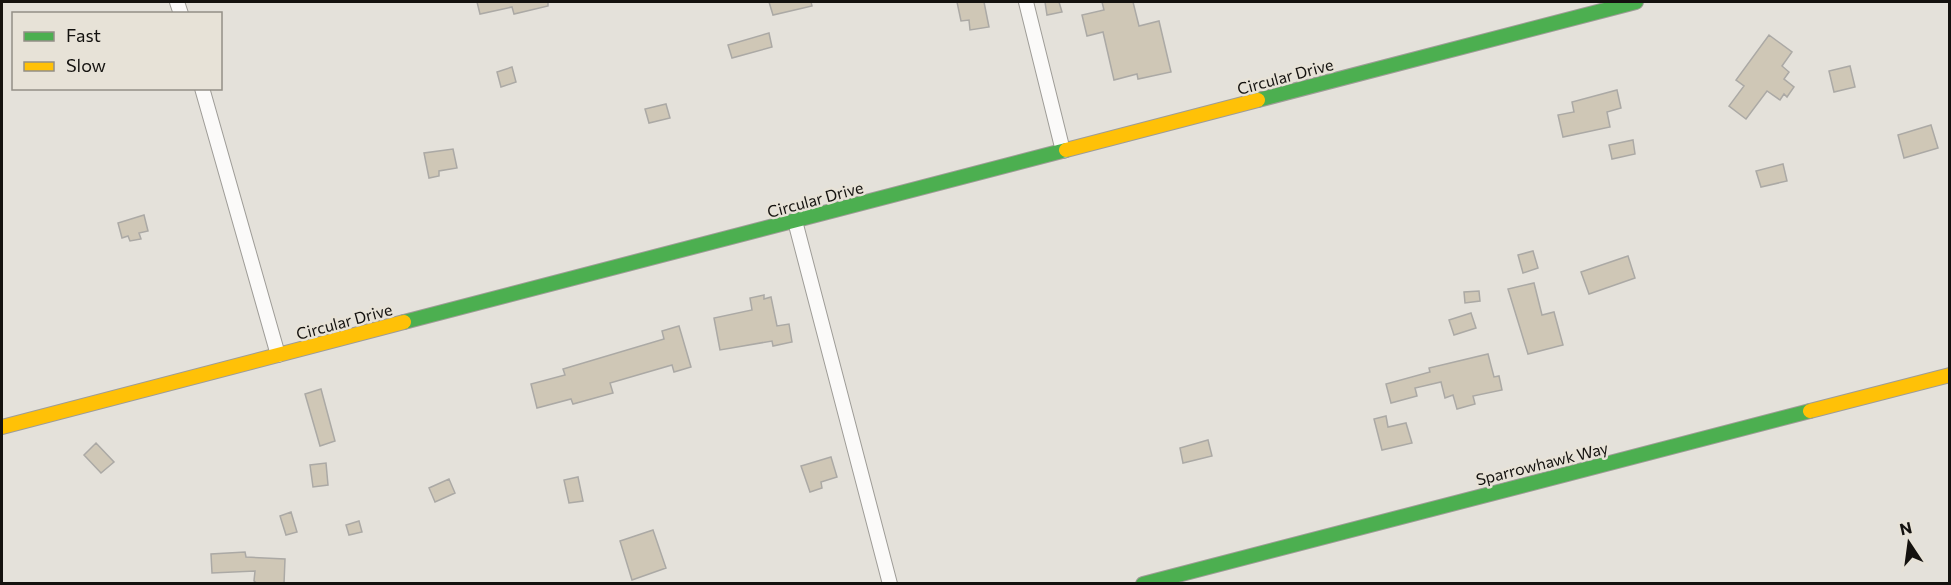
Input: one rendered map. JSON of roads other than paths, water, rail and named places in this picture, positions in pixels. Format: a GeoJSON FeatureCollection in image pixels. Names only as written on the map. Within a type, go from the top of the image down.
{"type":"FeatureCollection","features":[{"type":"Feature","properties":{"kind":"street"},"geometry":{"type":"LineString","coordinates":[[1026,2],[1063,151]]}},
{"type":"Feature","properties":{"kind":"street","name":"Circular Drive"},"geometry":{"type":"LineString","coordinates":[[2,428],[1636,2]]}},
{"type":"Feature","properties":{"kind":"street"},"geometry":{"type":"LineString","coordinates":[[203,90],[278,355]]}},
{"type":"Feature","properties":{"kind":"street"},"geometry":{"type":"LineString","coordinates":[[795,221],[890,584]]}},
{"type":"Feature","properties":{"kind":"street","name":"Sparrowhawk Way"},"geometry":{"type":"LineString","coordinates":[[1143,584],[1950,375]]}}]}
